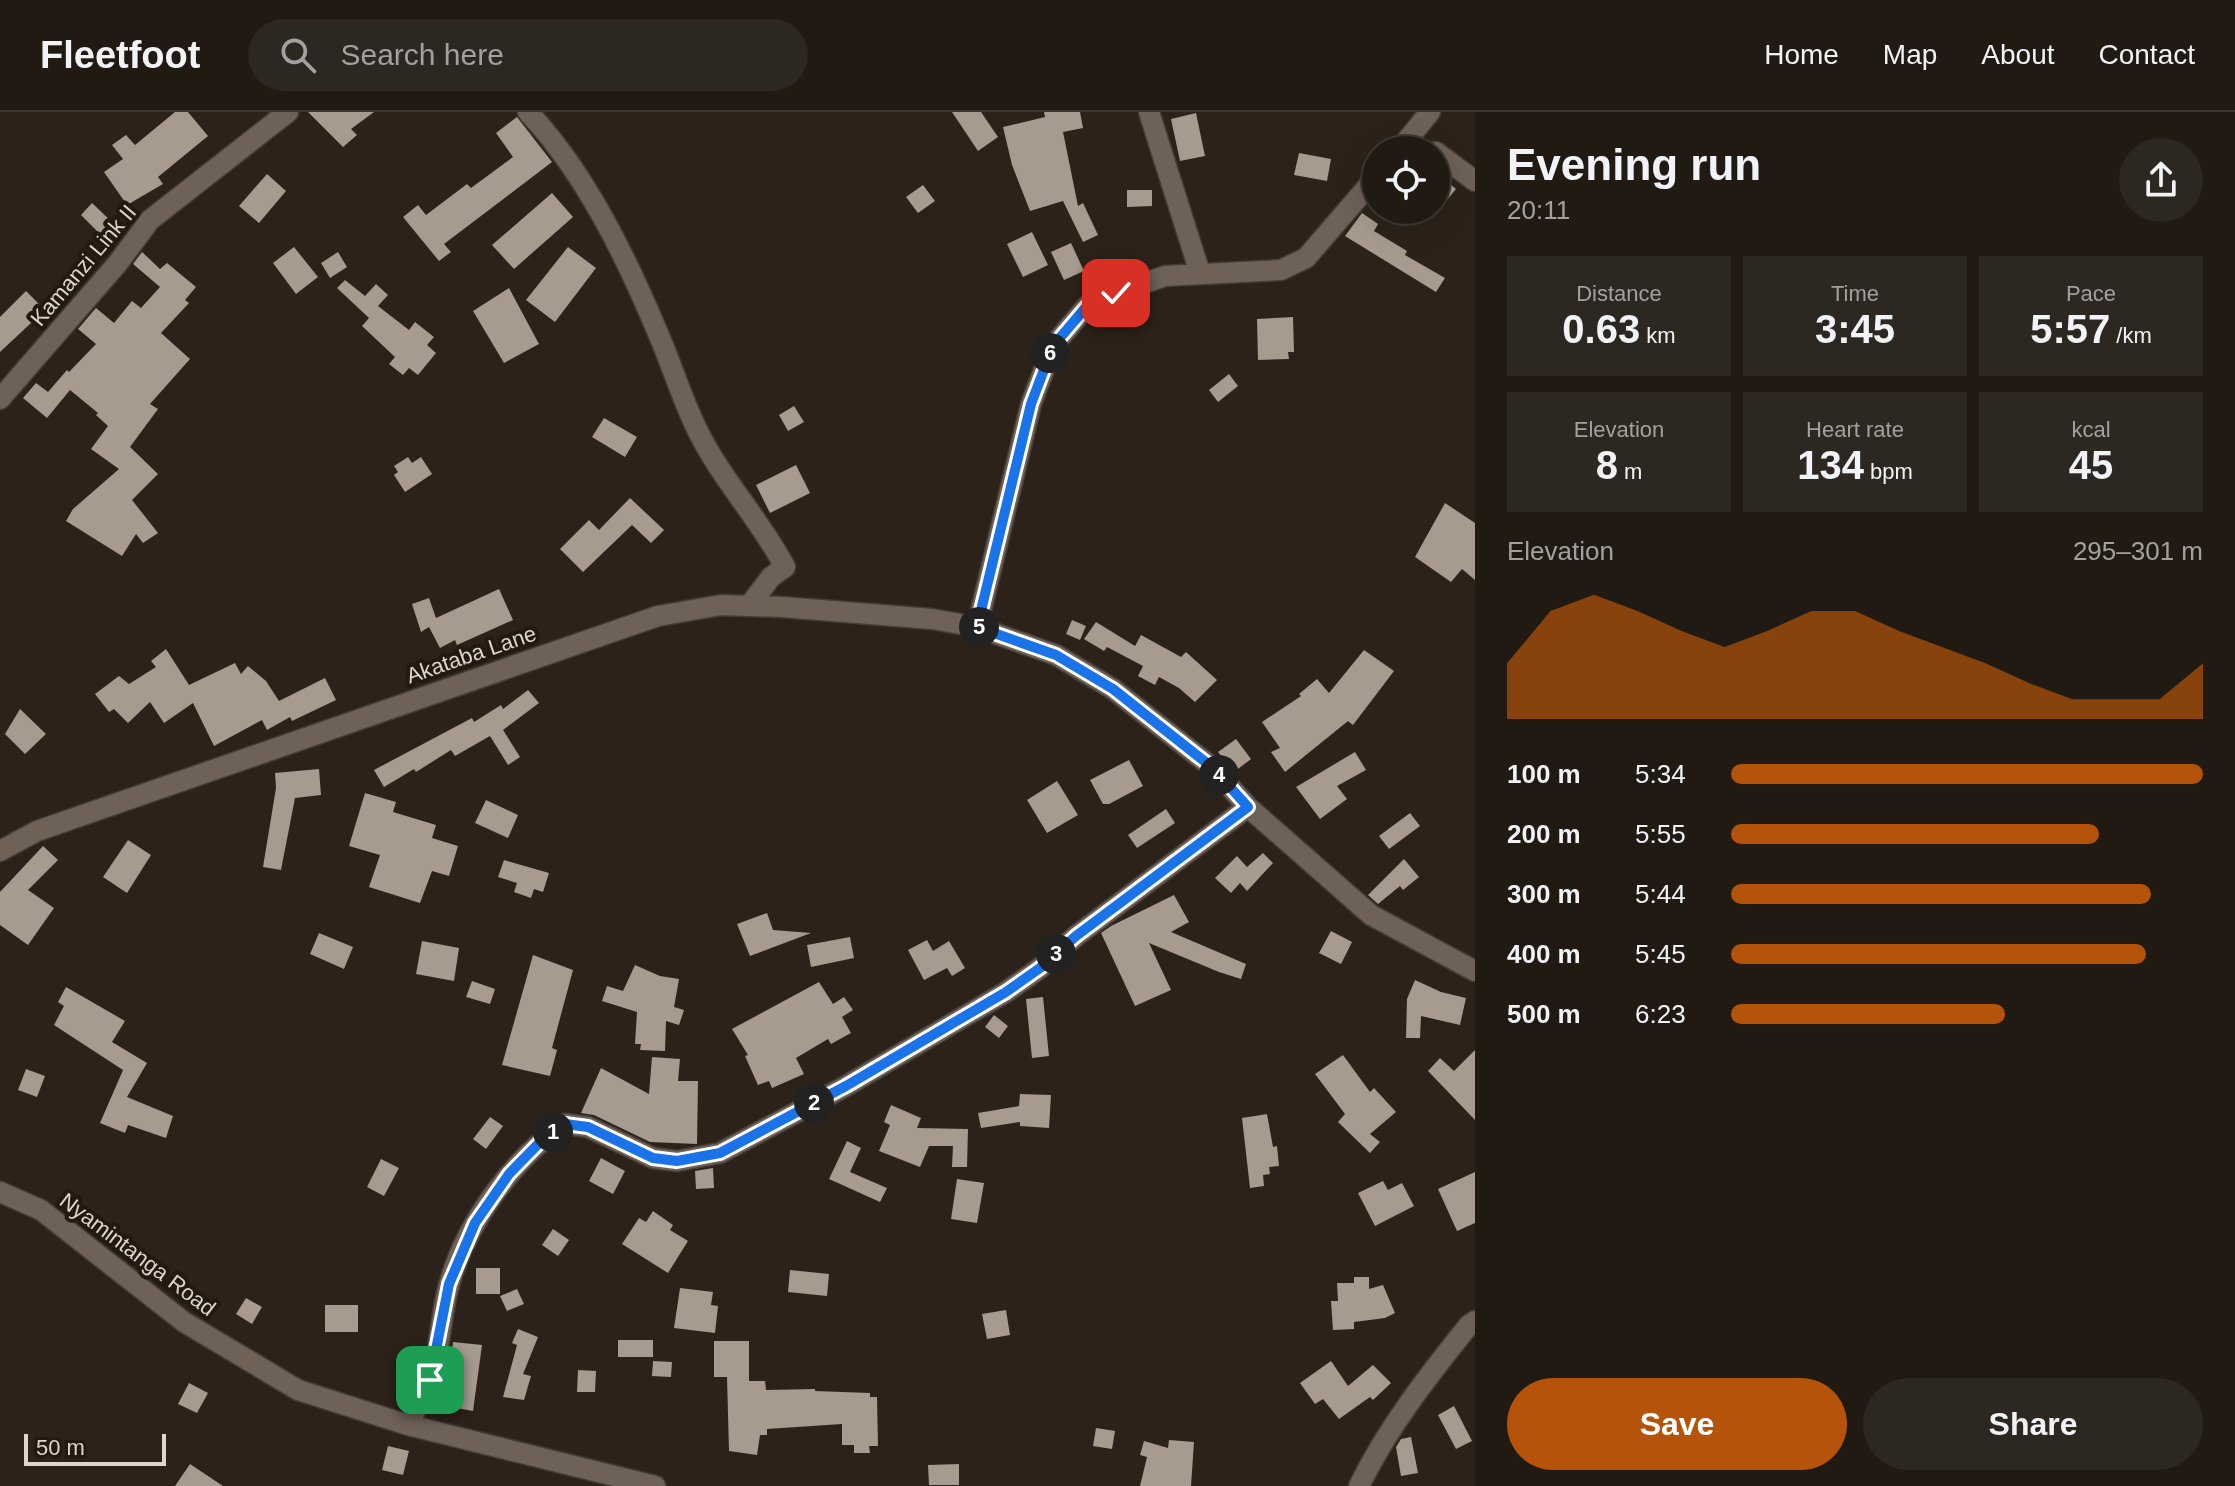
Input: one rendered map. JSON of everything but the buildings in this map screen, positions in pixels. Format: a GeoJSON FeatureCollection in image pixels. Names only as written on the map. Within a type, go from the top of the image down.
{"type":"FeatureCollection","features":[{"type":"Feature","properties":{"kind":"street","name":"Kamanzi Link II"},"geometry":{"type":"LineString","coordinates":[[0,399],[118,263],[150,220],[288,112]]}},
{"type":"Feature","properties":{"kind":"street"},"geometry":{"type":"LineString","coordinates":[[528,112],[553,138],[593,202],[633,277],[694,424],[730,488],[769,538],[785,567],[771,577],[749,606]]}},
{"type":"Feature","properties":{"kind":"street"},"geometry":{"type":"LineString","coordinates":[[1149,112],[1200,273]]}},
{"type":"Feature","properties":{"kind":"street"},"geometry":{"type":"LineString","coordinates":[[1411,136],[1430,112]]}},
{"type":"Feature","properties":{"kind":"street"},"geometry":{"type":"LineString","coordinates":[[1450,163],[1475,181]]}},
{"type":"Feature","properties":{"kind":"street"},"geometry":{"type":"LineString","coordinates":[[977,627],[1031,404],[1053,346],[1087,306],[1165,276],[1281,270],[1306,258],[1362,193]]}},
{"type":"Feature","properties":{"kind":"street","name":"Akataba Lane"},"geometry":{"type":"LineString","coordinates":[[0,851],[37,831],[658,616],[721,605],[932,619],[977,627],[1056,655],[1113,689],[1213,768],[1248,807],[1371,915],[1475,971]]}},
{"type":"Feature","properties":{"kind":"street"},"geometry":{"type":"LineString","coordinates":[[408,1425],[430,1380],[449,1284],[475,1223],[509,1174],[545,1137],[565,1124],[588,1127],[653,1158],[677,1161],[720,1153],[846,1086],[1006,992],[1248,807]]}},
{"type":"Feature","properties":{"kind":"street","name":"Nyamintanga Road"},"geometry":{"type":"LineString","coordinates":[[0,1192],[41,1210],[184,1322],[298,1390],[408,1425],[655,1486]]}},
{"type":"Feature","properties":{"kind":"street"},"geometry":{"type":"LineString","coordinates":[[1359,1486],[1389,1432],[1427,1377],[1475,1321]]}},
{"type":"Feature","properties":{"kind":"route"},"geometry":{"type":"LineString","coordinates":[[430,1380],[449,1284],[475,1223],[509,1174],[545,1137],[565,1124],[588,1127],[653,1158],[677,1161],[720,1153],[846,1086],[1006,992],[1248,807],[1213,768],[1113,689],[1056,655],[977,627],[1031,404],[1053,346],[1087,306],[1116,293]]}}]}
